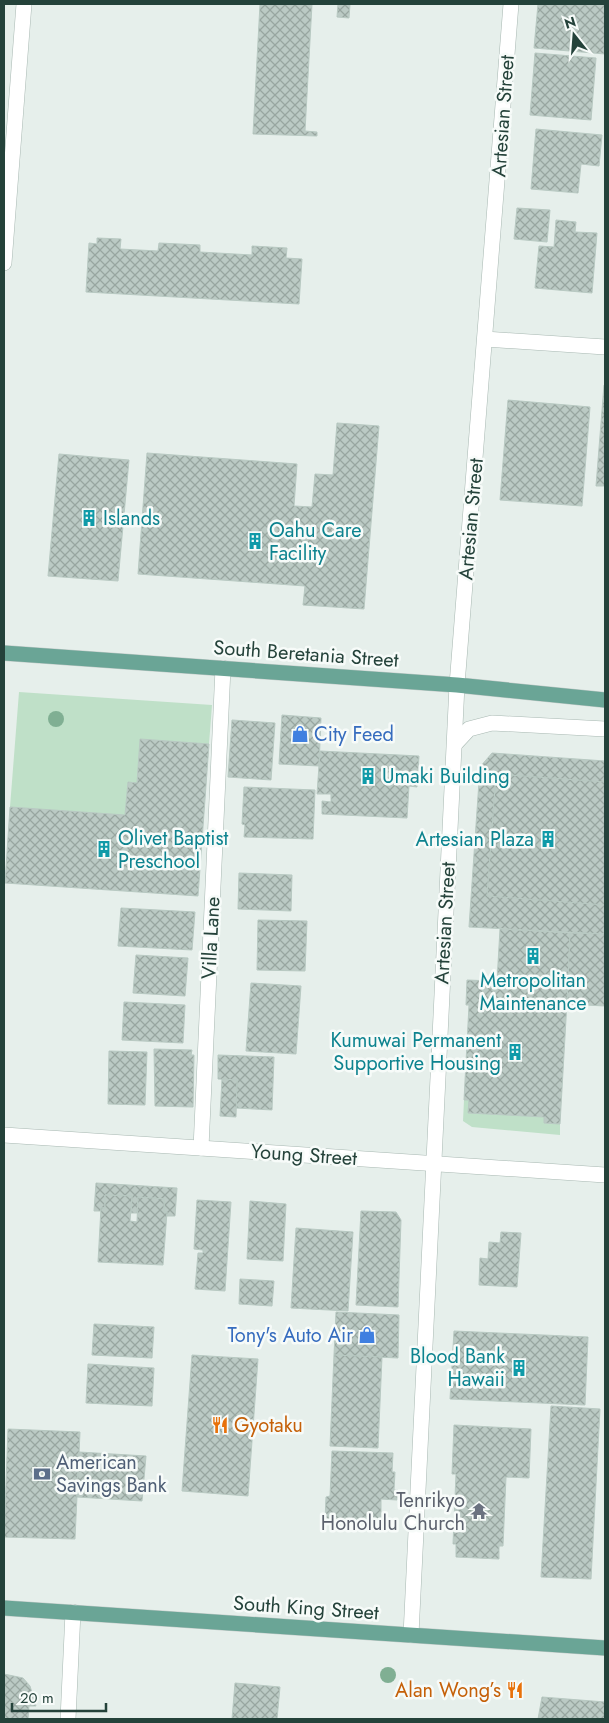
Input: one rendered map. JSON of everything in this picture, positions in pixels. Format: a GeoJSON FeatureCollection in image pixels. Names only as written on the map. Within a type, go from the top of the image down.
{"type":"FeatureCollection","features":[{"type":"Feature","properties":{"kind":"main road","name":"South Beretania Street"},"geometry":{"type":"LineString","coordinates":[[4,653],[457,685],[605,700]]}},
{"type":"Feature","properties":{"kind":"main road","name":"South King Street"},"geometry":{"type":"LineString","coordinates":[[4,1608],[605,1648]]}},
{"type":"Feature","properties":{"kind":"street"},"geometry":{"type":"LineString","coordinates":[[4,263],[24,4]]}},
{"type":"Feature","properties":{"kind":"street","name":"Artesian Street"},"geometry":{"type":"LineString","coordinates":[[411,1635],[457,685],[511,4]]}},
{"type":"Feature","properties":{"kind":"street"},"geometry":{"type":"LineString","coordinates":[[485,339],[605,347]]}},
{"type":"Feature","properties":{"kind":"street","name":"Villa Lane"},"geometry":{"type":"LineString","coordinates":[[201,1148],[223,668]]}},
{"type":"Feature","properties":{"kind":"street"},"geometry":{"type":"LineString","coordinates":[[455,744],[469,729],[492,723],[605,728]]}},
{"type":"Feature","properties":{"kind":"street","name":"Young Street"},"geometry":{"type":"LineString","coordinates":[[4,1135],[605,1174]]}},
{"type":"Feature","properties":{"kind":"street"},"geometry":{"type":"LineString","coordinates":[[68,1719],[73,1612]]}},
{"type":"Feature","properties":{"kind":"green space"},"geometry":{"type":"Polygon","coordinates":[[[19,692],[212,705],[209,744],[140,739],[137,783],[128,783],[125,815],[10,807],[19,692]]]}},
{"type":"Feature","properties":{"kind":"green space"},"geometry":{"type":"Polygon","coordinates":[[[464,1100],[469,1100],[469,1113],[544,1117],[544,1123],[560,1124],[560,1135],[472,1127],[463,1121],[464,1100]]]}},
{"type":"Feature","properties":{"kind":"building"},"geometry":{"type":"Polygon","coordinates":[[[260,4],[312,4],[305,131],[317,132],[317,136],[253,134],[260,4]]]}},
{"type":"Feature","properties":{"kind":"building"},"geometry":{"type":"Polygon","coordinates":[[[338,4],[350,4],[349,18],[337,17],[338,4]]]}},
{"type":"Feature","properties":{"kind":"building"},"geometry":{"type":"Polygon","coordinates":[[[538,4],[605,4],[605,54],[534,48],[538,4]]]}},
{"type":"Feature","properties":{"kind":"building"},"geometry":{"type":"Polygon","coordinates":[[[535,53],[596,58],[591,120],[530,115],[535,53]]]}},
{"type":"Feature","properties":{"kind":"building"},"geometry":{"type":"Polygon","coordinates":[[[536,129],[602,135],[599,166],[581,164],[578,193],[531,189],[536,129]]]}},
{"type":"Feature","properties":{"kind":"building"},"geometry":{"type":"Polygon","coordinates":[[[517,208],[550,210],[547,242],[514,239],[517,208]]]}},
{"type":"Feature","properties":{"kind":"building"},"geometry":{"type":"Polygon","coordinates":[[[556,220],[576,222],[575,232],[597,233],[592,293],[535,288],[539,246],[554,247],[556,220]]]}},
{"type":"Feature","properties":{"kind":"building"},"geometry":{"type":"Polygon","coordinates":[[[97,238],[121,239],[120,249],[158,251],[159,243],[200,245],[200,252],[252,255],[252,246],[287,248],[286,258],[302,259],[299,304],[86,292],[89,243],[97,244],[97,238]]]}},
{"type":"Feature","properties":{"kind":"building"},"geometry":{"type":"Polygon","coordinates":[[[604,385],[605,486],[596,486],[604,385]]]}},
{"type":"Feature","properties":{"kind":"building"},"geometry":{"type":"Polygon","coordinates":[[[508,400],[590,407],[582,506],[500,500],[508,400]]]}},
{"type":"Feature","properties":{"kind":"building","name":"Oahu Care Facility"},"geometry":{"type":"Polygon","coordinates":[[[337,423],[379,426],[364,609],[303,605],[305,586],[138,574],[147,453],[297,464],[294,506],[312,507],[315,474],[333,475],[337,423]]]}},
{"type":"Feature","properties":{"kind":"building","name":"Islands"},"geometry":{"type":"Polygon","coordinates":[[[59,454],[129,460],[118,581],[48,576],[59,454]]]}},
{"type":"Feature","properties":{"kind":"building","name":"City Feed"},"geometry":{"type":"Polygon","coordinates":[[[282,715],[321,718],[319,766],[279,764],[282,715]]]}},
{"type":"Feature","properties":{"kind":"building"},"geometry":{"type":"Polygon","coordinates":[[[232,720],[275,723],[271,780],[228,777],[232,720]]]}},
{"type":"Feature","properties":{"kind":"building","name":"Olivet Baptist Preschool"},"geometry":{"type":"Polygon","coordinates":[[[140,739],[209,744],[198,896],[5,883],[10,807],[125,815],[128,782],[137,783],[140,739]]]}},
{"type":"Feature","properties":{"kind":"building","name":"Umaki Building"},"geometry":{"type":"Polygon","coordinates":[[[320,751],[419,756],[417,787],[409,786],[407,818],[322,814],[322,801],[331,802],[331,794],[317,794],[320,751]]]}},
{"type":"Feature","properties":{"kind":"building","name":"Artesian Plaza"},"geometry":{"type":"Polygon","coordinates":[[[492,753],[605,761],[605,934],[469,927],[480,767],[492,753]]]}},
{"type":"Feature","properties":{"kind":"building","name":"Artesian Plaza"},"geometry":{"type":"Polygon","coordinates":[[[496,774],[605,782],[605,905],[487,896],[496,774]]]}},
{"type":"Feature","properties":{"kind":"building"},"geometry":{"type":"Polygon","coordinates":[[[244,787],[315,790],[313,839],[244,837],[245,825],[242,824],[244,787]]]}},
{"type":"Feature","properties":{"kind":"building"},"geometry":{"type":"Polygon","coordinates":[[[239,873],[292,875],[291,911],[238,909],[239,873]]]}},
{"type":"Feature","properties":{"kind":"building"},"geometry":{"type":"Polygon","coordinates":[[[121,908],[195,912],[192,950],[118,946],[121,908]]]}},
{"type":"Feature","properties":{"kind":"building"},"geometry":{"type":"Polygon","coordinates":[[[258,920],[307,921],[305,971],[257,970],[258,920]]]}},
{"type":"Feature","properties":{"kind":"building","name":"Metropolitan Maintenance"},"geometry":{"type":"Polygon","coordinates":[[[500,929],[570,933],[568,984],[497,981],[500,929]]]}},
{"type":"Feature","properties":{"kind":"building"},"geometry":{"type":"Polygon","coordinates":[[[570,933],[605,934],[605,1006],[567,1004],[570,933]]]}},
{"type":"Feature","properties":{"kind":"building"},"geometry":{"type":"Polygon","coordinates":[[[136,955],[188,958],[185,996],[133,993],[136,955]]]}},
{"type":"Feature","properties":{"kind":"building","name":"Kumuwai Permanent Supportive Housing"},"geometry":{"type":"Polygon","coordinates":[[[467,980],[568,984],[560,1124],[544,1123],[544,1117],[468,1113],[469,1100],[464,1100],[469,1005],[466,1005],[467,980]]]}},
{"type":"Feature","properties":{"kind":"building"},"geometry":{"type":"Polygon","coordinates":[[[251,983],[301,986],[296,1054],[246,1051],[251,983]]]}},
{"type":"Feature","properties":{"kind":"building"},"geometry":{"type":"Polygon","coordinates":[[[124,1002],[185,1005],[183,1043],[122,1040],[124,1002]]]}},
{"type":"Feature","properties":{"kind":"building"},"geometry":{"type":"Polygon","coordinates":[[[154,1049],[192,1050],[191,1055],[194,1055],[193,1107],[155,1106],[154,1049]]]}},
{"type":"Feature","properties":{"kind":"building"},"geometry":{"type":"Polygon","coordinates":[[[109,1051],[147,1052],[145,1105],[108,1104],[109,1051]]]}},
{"type":"Feature","properties":{"kind":"building"},"geometry":{"type":"Polygon","coordinates":[[[218,1055],[274,1057],[272,1110],[236,1108],[237,1080],[218,1079],[218,1055]]]}},
{"type":"Feature","properties":{"kind":"building"},"geometry":{"type":"Polygon","coordinates":[[[222,1079],[237,1080],[236,1117],[220,1116],[222,1079]]]}},
{"type":"Feature","properties":{"kind":"building"},"geometry":{"type":"Polygon","coordinates":[[[96,1183],[177,1188],[175,1216],[166,1216],[167,1212],[164,1212],[164,1199],[138,1197],[137,1213],[131,1213],[132,1196],[105,1195],[105,1208],[101,1208],[101,1211],[94,1211],[96,1183]]]}},
{"type":"Feature","properties":{"kind":"building"},"geometry":{"type":"Polygon","coordinates":[[[105,1195],[132,1196],[130,1221],[137,1222],[138,1197],[164,1199],[164,1212],[167,1212],[163,1265],[98,1262],[101,1208],[105,1208],[105,1195]]]}},
{"type":"Feature","properties":{"kind":"building"},"geometry":{"type":"Polygon","coordinates":[[[197,1200],[231,1202],[225,1291],[195,1289],[198,1253],[203,1253],[203,1250],[194,1249],[197,1200]]]}},
{"type":"Feature","properties":{"kind":"building"},"geometry":{"type":"Polygon","coordinates":[[[250,1201],[286,1204],[283,1261],[247,1259],[250,1201]]]}},
{"type":"Feature","properties":{"kind":"building"},"geometry":{"type":"Polygon","coordinates":[[[361,1211],[396,1212],[401,1220],[398,1307],[356,1305],[361,1211]]]}},
{"type":"Feature","properties":{"kind":"building"},"geometry":{"type":"Polygon","coordinates":[[[296,1228],[353,1232],[348,1311],[291,1308],[296,1228]]]}},
{"type":"Feature","properties":{"kind":"building"},"geometry":{"type":"Polygon","coordinates":[[[501,1232],[521,1233],[517,1287],[479,1285],[480,1258],[488,1259],[489,1242],[500,1243],[501,1232]]]}},
{"type":"Feature","properties":{"kind":"building"},"geometry":{"type":"Polygon","coordinates":[[[240,1279],[274,1281],[272,1306],[239,1304],[240,1279]]]}},
{"type":"Feature","properties":{"kind":"building","name":"Tony's Auto Air"},"geometry":{"type":"Polygon","coordinates":[[[336,1312],[399,1315],[398,1358],[334,1355],[336,1312]]]}},
{"type":"Feature","properties":{"kind":"building"},"geometry":{"type":"Polygon","coordinates":[[[94,1324],[154,1327],[152,1358],[92,1355],[94,1324]]]}},
{"type":"Feature","properties":{"kind":"building","name":"Blood Bank Hawaii"},"geometry":{"type":"Polygon","coordinates":[[[454,1331],[588,1337],[585,1405],[450,1399],[454,1331]]]}},
{"type":"Feature","properties":{"kind":"building","name":"Gyotaku"},"geometry":{"type":"Polygon","coordinates":[[[192,1355],[258,1359],[248,1496],[182,1491],[192,1355]]]}},
{"type":"Feature","properties":{"kind":"building"},"geometry":{"type":"Polygon","coordinates":[[[334,1355],[382,1357],[378,1448],[330,1446],[334,1355]]]}},
{"type":"Feature","properties":{"kind":"building"},"geometry":{"type":"Polygon","coordinates":[[[88,1364],[154,1368],[152,1406],[86,1403],[88,1364]]]}},
{"type":"Feature","properties":{"kind":"building"},"geometry":{"type":"Polygon","coordinates":[[[551,1406],[600,1409],[591,1579],[541,1577],[551,1406]]]}},
{"type":"Feature","properties":{"kind":"building","name":"Tenrikyo Honolulu Church"},"geometry":{"type":"Polygon","coordinates":[[[454,1425],[531,1429],[529,1478],[506,1477],[503,1546],[499,1546],[499,1559],[456,1557],[456,1544],[453,1544],[456,1474],[452,1474],[454,1425]]]}},
{"type":"Feature","properties":{"kind":"building","name":"American Savings Bank"},"geometry":{"type":"Polygon","coordinates":[[[8,1429],[80,1432],[75,1539],[4,1537],[8,1429]]]}},
{"type":"Feature","properties":{"kind":"building"},"geometry":{"type":"Polygon","coordinates":[[[332,1451],[393,1453],[392,1472],[395,1472],[394,1490],[398,1490],[397,1500],[381,1499],[381,1521],[325,1520],[326,1497],[330,1496],[332,1451]]]}},
{"type":"Feature","properties":{"kind":"building"},"geometry":{"type":"Polygon","coordinates":[[[79,1452],[146,1456],[142,1501],[77,1497],[79,1452]]]}},
{"type":"Feature","properties":{"kind":"building"},"geometry":{"type":"Polygon","coordinates":[[[4,1674],[23,1678],[30,1686],[36,1706],[29,1706],[28,1719],[4,1719],[4,1674]]]}},
{"type":"Feature","properties":{"kind":"building"},"geometry":{"type":"Polygon","coordinates":[[[235,1683],[280,1687],[277,1719],[232,1719],[235,1683]]]}},
{"type":"Feature","properties":{"kind":"building"},"geometry":{"type":"Polygon","coordinates":[[[542,1697],[605,1702],[605,1719],[538,1719],[542,1697]]]}},
{"type":"Feature","properties":{"kind":"place","name":"Islands"},"geometry":{"type":"Point","coordinates":[89,518]}},
{"type":"Feature","properties":{"kind":"place","name":"Oahu Care Facility"},"geometry":{"type":"Point","coordinates":[255,541]}},
{"type":"Feature","properties":{"kind":"place","name":"City Feed"},"geometry":{"type":"Point","coordinates":[300,734]}},
{"type":"Feature","properties":{"kind":"place","name":"Umaki Building"},"geometry":{"type":"Point","coordinates":[368,776]}},
{"type":"Feature","properties":{"kind":"place","name":"Artesian Plaza"},"geometry":{"type":"Point","coordinates":[548,839]}},
{"type":"Feature","properties":{"kind":"place","name":"Olivet Baptist Preschool"},"geometry":{"type":"Point","coordinates":[104,849]}},
{"type":"Feature","properties":{"kind":"place","name":"Metropolitan Maintenance"},"geometry":{"type":"Point","coordinates":[533,956]}},
{"type":"Feature","properties":{"kind":"place","name":"Kumuwai Permanent Supportive Housing"},"geometry":{"type":"Point","coordinates":[515,1052]}},
{"type":"Feature","properties":{"kind":"place","name":"Tony's Auto Air"},"geometry":{"type":"Point","coordinates":[367,1335]}},
{"type":"Feature","properties":{"kind":"place","name":"Blood Bank Hawaii"},"geometry":{"type":"Point","coordinates":[519,1368]}},
{"type":"Feature","properties":{"kind":"place","name":"Gyotaku"},"geometry":{"type":"Point","coordinates":[220,1425]}},
{"type":"Feature","properties":{"kind":"place","name":"American Savings Bank"},"geometry":{"type":"Point","coordinates":[42,1474]}},
{"type":"Feature","properties":{"kind":"place","name":"Tenrikyo Honolulu Church"},"geometry":{"type":"Point","coordinates":[479,1511]}},
{"type":"Feature","properties":{"kind":"place","name":"Alan Wong’s"},"geometry":{"type":"Point","coordinates":[515,1690]}}]}
